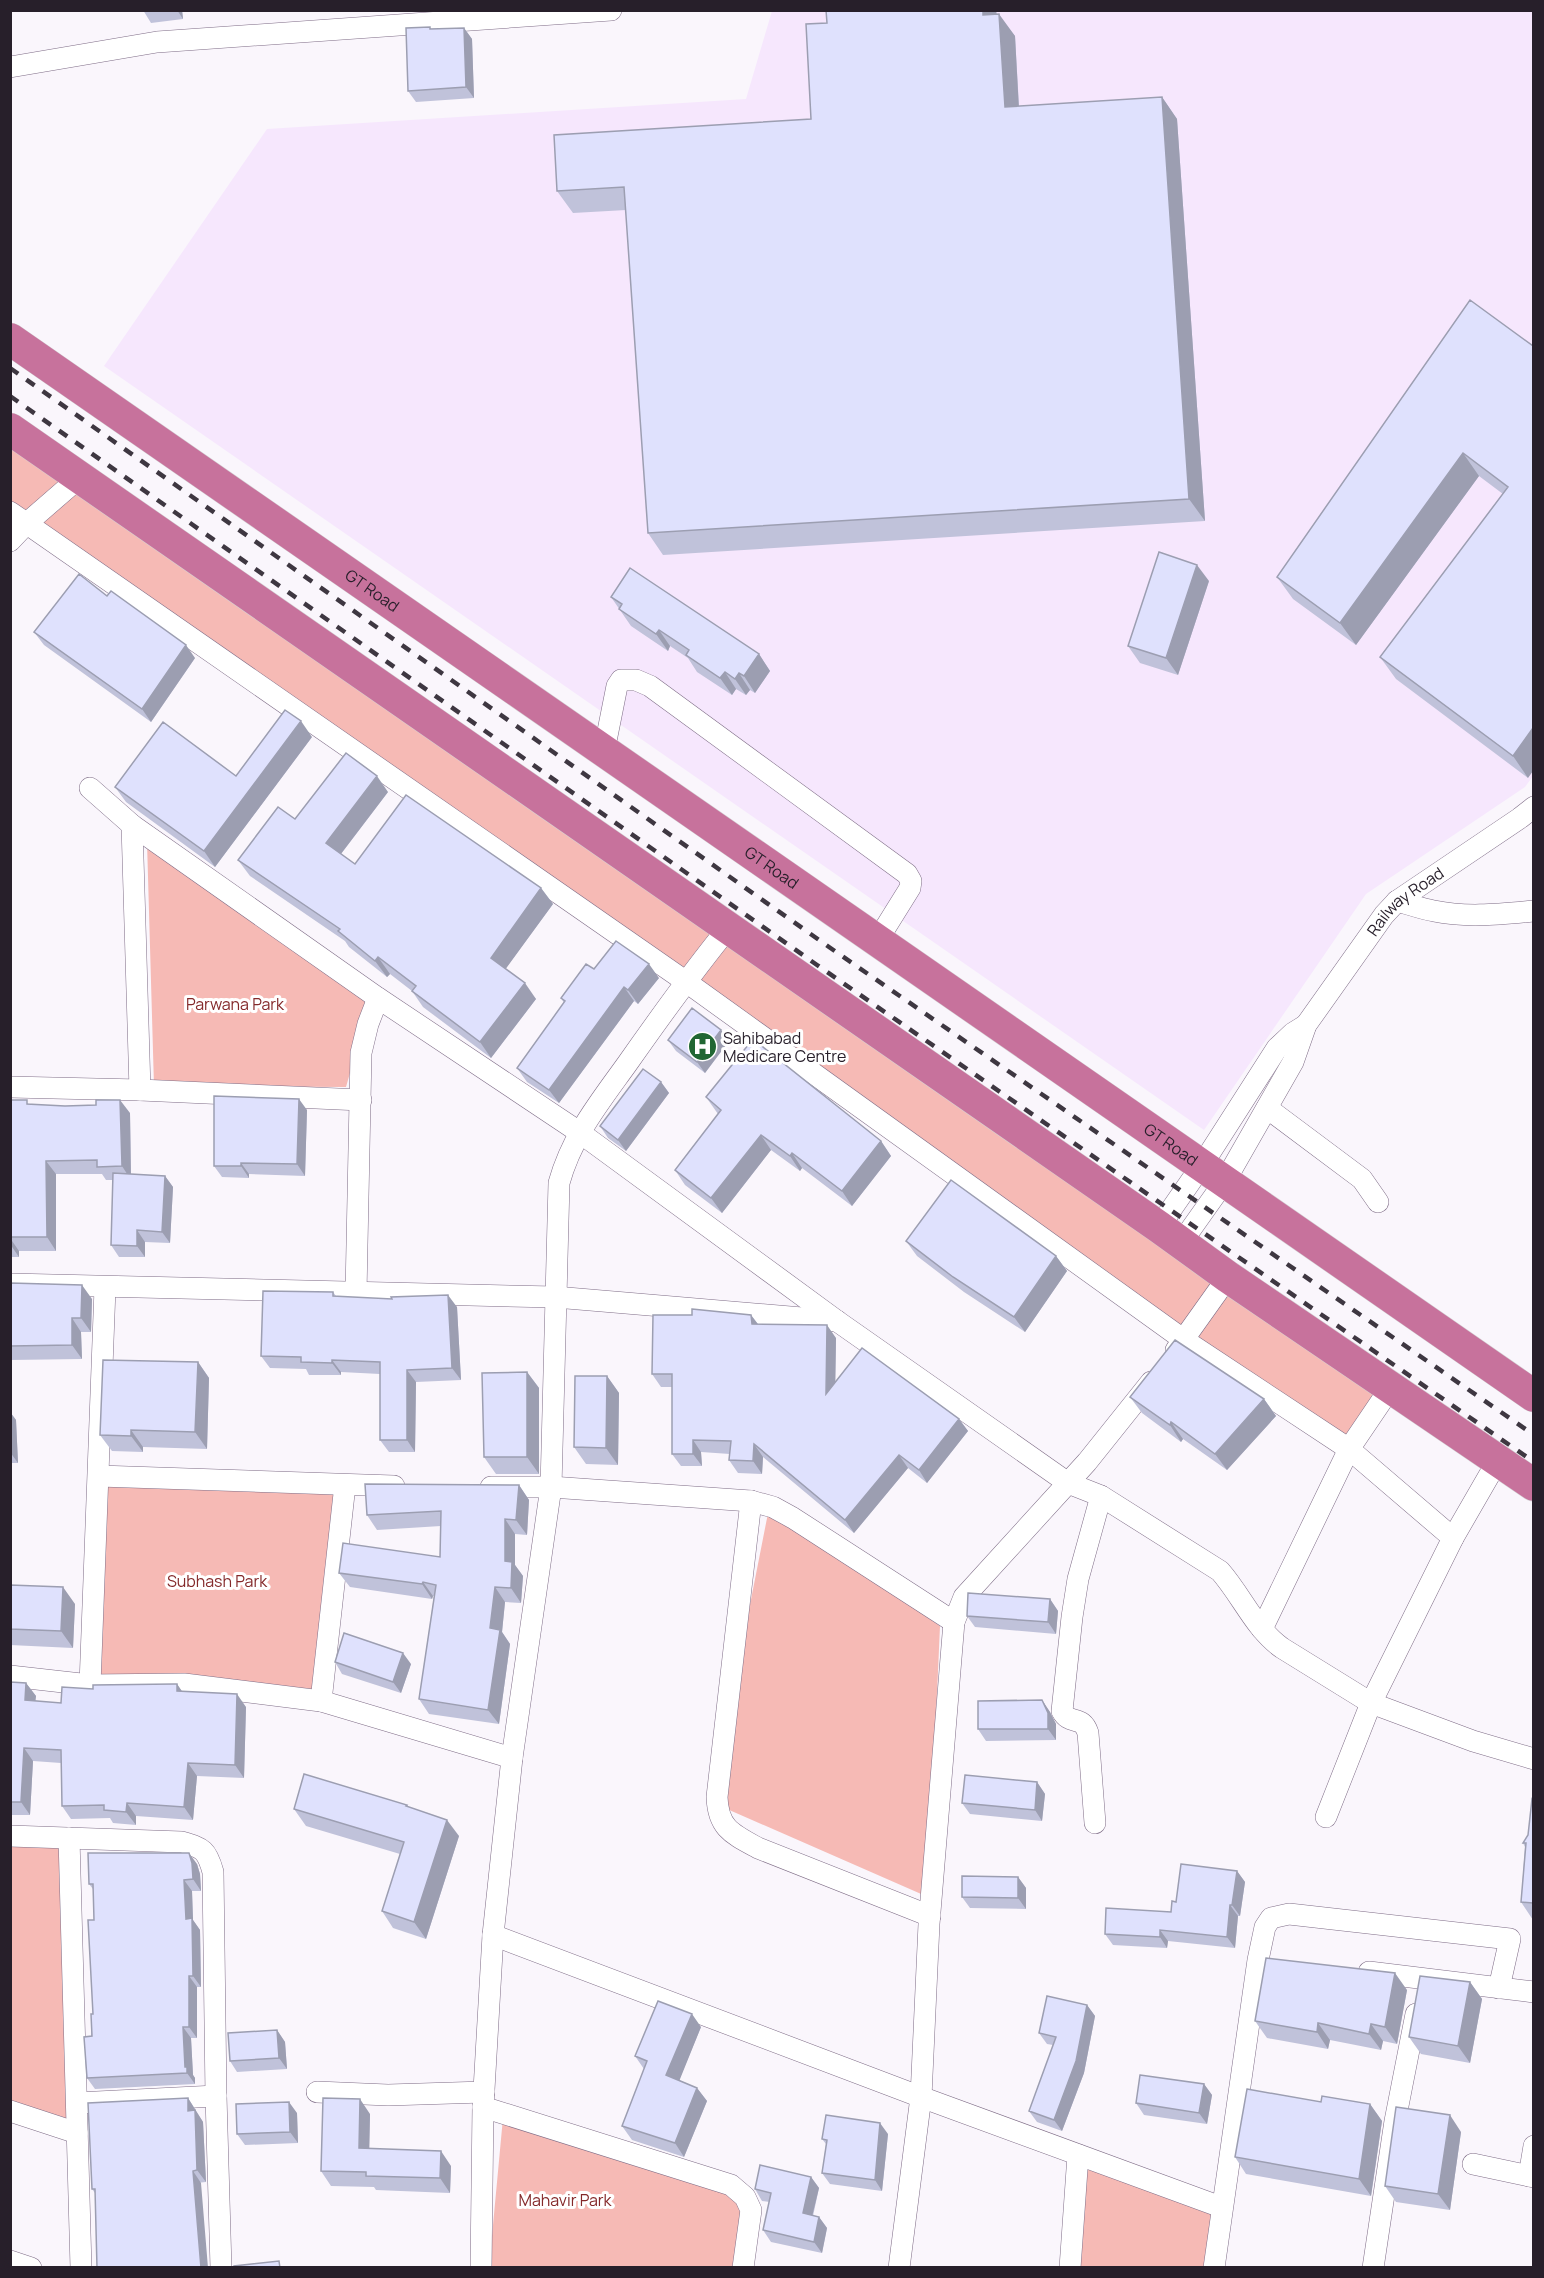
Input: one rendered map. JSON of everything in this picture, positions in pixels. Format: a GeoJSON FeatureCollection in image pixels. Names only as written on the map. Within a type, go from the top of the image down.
{"type":"FeatureCollection","features":[{"type":"Feature","properties":{"kind":"highway","name":"GT Road"},"geometry":{"type":"LineString","coordinates":[[10,339],[1533,1396]]}},
{"type":"Feature","properties":{"kind":"highway"},"geometry":{"type":"LineString","coordinates":[[10,429],[729,927],[1170,1235],[1228,1278],[1533,1485]]}},
{"type":"Feature","properties":{"kind":"street"},"geometry":{"type":"LineString","coordinates":[[10,67],[157,42],[611,10]]}},
{"type":"Feature","properties":{"kind":"street"},"geometry":{"type":"LineString","coordinates":[[10,541],[19,518],[80,477]]}},
{"type":"Feature","properties":{"kind":"street"},"geometry":{"type":"LineString","coordinates":[[19,518],[685,981],[1184,1340],[1349,1449],[1453,1538]]}},
{"type":"Feature","properties":{"kind":"street"},"geometry":{"type":"LineString","coordinates":[[604,751],[617,686],[621,680],[636,680],[650,686],[907,874],[911,881],[910,888],[877,941]]}},
{"type":"Feature","properties":{"kind":"street"},"geometry":{"type":"LineString","coordinates":[[90,788],[132,825],[378,998],[579,1132],[837,1321],[1068,1484],[1101,1496],[1220,1571],[1269,1639],[1282,1648],[1371,1702],[1473,1741],[1533,1759]]}},
{"type":"Feature","properties":{"kind":"street","name":"Railway Road"},"geometry":{"type":"LineString","coordinates":[[1170,1235],[1214,1173],[1267,1108],[1293,1062],[1306,1025],[1384,915],[1397,901],[1512,824],[1533,807]]}},
{"type":"Feature","properties":{"kind":"street"},"geometry":{"type":"LineString","coordinates":[[132,825],[140,1089]]}},
{"type":"Feature","properties":{"kind":"street"},"geometry":{"type":"LineString","coordinates":[[1397,901],[1447,913],[1489,915],[1533,911]]}},
{"type":"Feature","properties":{"kind":"street"},"geometry":{"type":"LineString","coordinates":[[481,2268],[483,2099],[493,1935],[512,1758],[551,1487],[559,1183],[565,1161],[579,1132],[685,981],[729,927]]}},
{"type":"Feature","properties":{"kind":"street"},"geometry":{"type":"LineString","coordinates":[[356,1293],[362,1053],[368,1024],[378,998]]}},
{"type":"Feature","properties":{"kind":"street","name":"Railway Road"},"geometry":{"type":"LineString","coordinates":[[1170,1235],[1214,1173],[1277,1048],[1293,1033],[1306,1025]]}},
{"type":"Feature","properties":{"kind":"street"},"geometry":{"type":"LineString","coordinates":[[10,1087],[140,1089],[361,1100]]}},
{"type":"Feature","properties":{"kind":"street"},"geometry":{"type":"LineString","coordinates":[[1267,1108],[1362,1179],[1378,1202]]}},
{"type":"Feature","properties":{"kind":"street"},"geometry":{"type":"LineString","coordinates":[[898,2268],[921,2097],[930,1916],[954,1622],[964,1597],[1088,1462],[1184,1340],[1228,1278]]}},
{"type":"Feature","properties":{"kind":"street"},"geometry":{"type":"LineString","coordinates":[[10,1284],[555,1297],[837,1321]]}},
{"type":"Feature","properties":{"kind":"street"},"geometry":{"type":"LineString","coordinates":[[90,1685],[105,1288]]}},
{"type":"Feature","properties":{"kind":"street"},"geometry":{"type":"LineString","coordinates":[[1262,1629],[1349,1449],[1391,1387]]}},
{"type":"Feature","properties":{"kind":"street"},"geometry":{"type":"LineString","coordinates":[[1326,1817],[1371,1702],[1453,1538],[1498,1460]]}},
{"type":"Feature","properties":{"kind":"street"},"geometry":{"type":"LineString","coordinates":[[99,1476],[414,1486]]}},
{"type":"Feature","properties":{"kind":"street"},"geometry":{"type":"LineString","coordinates":[[321,1701],[345,1485]]}},
{"type":"Feature","properties":{"kind":"street"},"geometry":{"type":"LineString","coordinates":[[471,1486],[551,1487],[751,1501],[773,1507],[954,1622]]}},
{"type":"Feature","properties":{"kind":"street"},"geometry":{"type":"LineString","coordinates":[[1095,1823],[1086,1725],[1081,1721],[1070,1720],[1062,1712],[1078,1579],[1101,1496]]}},
{"type":"Feature","properties":{"kind":"street"},"geometry":{"type":"LineString","coordinates":[[751,1501],[717,1797],[718,1812],[724,1826],[739,1838],[758,1848],[930,1916]]}},
{"type":"Feature","properties":{"kind":"street"},"geometry":{"type":"LineString","coordinates":[[10,1676],[90,1685],[184,1684],[321,1701],[512,1758]]}},
{"type":"Feature","properties":{"kind":"street"},"geometry":{"type":"LineString","coordinates":[[10,1836],[182,1842],[200,1847],[209,1857],[213,1872],[221,2268]]}},
{"type":"Feature","properties":{"kind":"street"},"geometry":{"type":"LineString","coordinates":[[69,1838],[81,2268]]}},
{"type":"Feature","properties":{"kind":"street"},"geometry":{"type":"LineString","coordinates":[[1214,2268],[1258,1960],[1265,1926],[1271,1918],[1289,1914],[1510,1939],[1498,1988]]}},
{"type":"Feature","properties":{"kind":"street"},"geometry":{"type":"LineString","coordinates":[[493,1935],[921,2097],[1221,2207]]}},
{"type":"Feature","properties":{"kind":"street"},"geometry":{"type":"LineString","coordinates":[[1258,1960],[1282,1963]]}},
{"type":"Feature","properties":{"kind":"street"},"geometry":{"type":"LineString","coordinates":[[1352,1971],[1533,1992]]}},
{"type":"Feature","properties":{"kind":"street"},"geometry":{"type":"LineString","coordinates":[[1375,2267],[1395,2121],[1422,1978]]}},
{"type":"Feature","properties":{"kind":"street"},"geometry":{"type":"LineString","coordinates":[[317,2092],[483,2099],[731,2185],[745,2197],[751,2210],[743,2268]]}},
{"type":"Feature","properties":{"kind":"street"},"geometry":{"type":"LineString","coordinates":[[77,2103],[216,2096]]}},
{"type":"Feature","properties":{"kind":"street"},"geometry":{"type":"LineString","coordinates":[[10,2111],[78,2133]]}},
{"type":"Feature","properties":{"kind":"street"},"geometry":{"type":"LineString","coordinates":[[1473,2164],[1531,2177],[1533,2146]]}},
{"type":"Feature","properties":{"kind":"street"},"geometry":{"type":"LineString","coordinates":[[1070,2268],[1078,2155]]}},
{"type":"Feature","properties":{"kind":"street"},"geometry":{"type":"LineString","coordinates":[[10,2261],[31,2268]]}},
{"type":"Feature","properties":{"kind":"shaded area"},"geometry":{"type":"Polygon","coordinates":[[[772,11],[1533,11],[1533,776],[1525,787],[1366,894],[1204,1130],[104,366],[267,129],[746,99],[772,11]]]}},
{"type":"Feature","properties":{"kind":"green space"},"geometry":{"type":"Polygon","coordinates":[[[10,429],[1386,1384],[1349,1448],[11,512],[10,429]]]}},
{"type":"Feature","properties":{"kind":"green space","name":"Parwana Park"},"geometry":{"type":"Polygon","coordinates":[[[147,842],[371,999],[346,1087],[154,1086],[147,842]]]}},
{"type":"Feature","properties":{"kind":"green space","name":"Subhash Park"},"geometry":{"type":"Polygon","coordinates":[[[109,1470],[337,1477],[318,1697],[94,1678],[109,1470]]]}},
{"type":"Feature","properties":{"kind":"green space"},"geometry":{"type":"Polygon","coordinates":[[[770,1503],[940,1626],[928,1897],[711,1802],[770,1503]]]}},
{"type":"Feature","properties":{"kind":"green space"},"geometry":{"type":"Polygon","coordinates":[[[11,1836],[61,1838],[74,2125],[11,2104],[11,1836]]]}},
{"type":"Feature","properties":{"kind":"green space","name":"Mahavir Park"},"geometry":{"type":"Polygon","coordinates":[[[504,2107],[747,2193],[736,2267],[489,2268],[504,2107]]]}},
{"type":"Feature","properties":{"kind":"green space"},"geometry":{"type":"Polygon","coordinates":[[[1075,2163],[1213,2215],[1206,2267],[1066,2268],[1075,2163]]]}},
{"type":"Feature","properties":{"kind":"building"},"geometry":{"type":"Polygon","coordinates":[[[826,10],[983,10],[983,15],[999,14],[1005,107],[1162,97],[1189,499],[648,533],[624,187],[557,191],[554,135],[811,119],[806,24],[827,23],[826,10]]]}},
{"type":"Feature","properties":{"kind":"building"},"geometry":{"type":"Polygon","coordinates":[[[430,27],[430,29],[464,28],[466,87],[408,91],[406,28],[430,27]]]}},
{"type":"Feature","properties":{"kind":"building"},"geometry":{"type":"Polygon","coordinates":[[[1470,300],[1533,346],[1533,728],[1513,756],[1380,657],[1508,487],[1463,453],[1340,623],[1277,577],[1470,300]]]}},
{"type":"Feature","properties":{"kind":"building"},"geometry":{"type":"Polygon","coordinates":[[[1159,552],[1197,565],[1166,658],[1128,646],[1159,552]]]}},
{"type":"Feature","properties":{"kind":"building"},"geometry":{"type":"Polygon","coordinates":[[[630,568],[759,654],[744,676],[739,673],[735,679],[725,672],[720,678],[686,655],[689,650],[659,630],[656,634],[619,609],[622,604],[611,597],[630,568]]]}},
{"type":"Feature","properties":{"kind":"building"},"geometry":{"type":"Polygon","coordinates":[[[79,574],[107,596],[111,591],[186,645],[142,709],[34,632],[79,574]]]}},
{"type":"Feature","properties":{"kind":"building"},"geometry":{"type":"Polygon","coordinates":[[[285,710],[301,721],[204,851],[115,787],[163,722],[236,776],[285,710]]]}},
{"type":"Feature","properties":{"kind":"building"},"geometry":{"type":"Polygon","coordinates":[[[346,753],[377,776],[326,843],[355,864],[406,795],[541,888],[491,958],[525,983],[480,1042],[412,991],[416,986],[378,957],[375,961],[338,931],[340,929],[238,860],[278,807],[295,819],[346,753]]]}},
{"type":"Feature","properties":{"kind":"building"},"geometry":{"type":"Polygon","coordinates":[[[616,941],[649,964],[628,990],[624,987],[549,1090],[517,1068],[565,1001],[561,998],[586,964],[594,969],[616,941]]]}},
{"type":"Feature","properties":{"kind":"building"},"geometry":{"type":"Polygon","coordinates":[[[692,1008],[721,1030],[697,1062],[668,1040],[692,1008]]]}},
{"type":"Feature","properties":{"kind":"building"},"geometry":{"type":"Polygon","coordinates":[[[753,1039],[881,1141],[842,1191],[792,1153],[790,1156],[761,1135],[711,1198],[675,1170],[721,1110],[706,1097],[753,1039]]]}},
{"type":"Feature","properties":{"kind":"building"},"geometry":{"type":"Polygon","coordinates":[[[643,1069],[661,1082],[618,1140],[600,1126],[643,1069]]]}},
{"type":"Feature","properties":{"kind":"building"},"geometry":{"type":"Polygon","coordinates":[[[214,1096],[299,1099],[297,1164],[241,1163],[241,1166],[214,1166],[214,1096]]]}},
{"type":"Feature","properties":{"kind":"building"},"geometry":{"type":"Polygon","coordinates":[[[10,1100],[27,1100],[27,1104],[65,1106],[96,1105],[96,1100],[120,1100],[122,1166],[97,1167],[97,1160],[46,1161],[47,1237],[10,1237],[10,1100]]]}},
{"type":"Feature","properties":{"kind":"building"},"geometry":{"type":"Polygon","coordinates":[[[113,1173],[165,1176],[162,1232],[137,1230],[137,1246],[111,1245],[113,1173]]]}},
{"type":"Feature","properties":{"kind":"building"},"geometry":{"type":"Polygon","coordinates":[[[951,1180],[1056,1256],[1014,1317],[953,1277],[906,1241],[951,1180]]]}},
{"type":"Feature","properties":{"kind":"building"},"geometry":{"type":"Polygon","coordinates":[[[10,1283],[82,1285],[81,1318],[72,1318],[72,1345],[10,1346],[10,1283]]]}},
{"type":"Feature","properties":{"kind":"building"},"geometry":{"type":"Polygon","coordinates":[[[263,1291],[333,1292],[333,1296],[392,1299],[391,1297],[448,1295],[452,1368],[407,1370],[407,1440],[380,1440],[380,1362],[332,1360],[332,1363],[301,1362],[301,1357],[261,1356],[263,1291]]]}},
{"type":"Feature","properties":{"kind":"building"},"geometry":{"type":"Polygon","coordinates":[[[692,1309],[751,1315],[752,1324],[827,1325],[826,1394],[862,1348],[959,1419],[919,1470],[899,1455],[845,1520],[754,1444],[753,1461],[729,1460],[731,1441],[693,1440],[693,1454],[672,1454],[672,1374],[652,1374],[653,1315],[692,1315],[692,1309]]]}},
{"type":"Feature","properties":{"kind":"building"},"geometry":{"type":"Polygon","coordinates":[[[1175,1340],[1264,1399],[1215,1454],[1171,1422],[1170,1425],[1130,1397],[1175,1340]]]}},
{"type":"Feature","properties":{"kind":"building"},"geometry":{"type":"Polygon","coordinates":[[[103,1360],[198,1362],[195,1432],[131,1430],[131,1436],[100,1435],[103,1360]]]}},
{"type":"Feature","properties":{"kind":"building"},"geometry":{"type":"Polygon","coordinates":[[[527,1372],[527,1457],[484,1457],[482,1373],[527,1372]]]}},
{"type":"Feature","properties":{"kind":"building"},"geometry":{"type":"Polygon","coordinates":[[[575,1376],[607,1376],[606,1448],[574,1447],[575,1376]]]}},
{"type":"Feature","properties":{"kind":"building"},"geometry":{"type":"Polygon","coordinates":[[[365,1484],[519,1485],[516,1520],[505,1519],[505,1561],[512,1562],[511,1588],[495,1587],[490,1628],[500,1630],[488,1710],[419,1699],[436,1585],[339,1573],[343,1543],[440,1557],[441,1511],[367,1515],[365,1484]]]}},
{"type":"Feature","properties":{"kind":"building"},"geometry":{"type":"Polygon","coordinates":[[[10,1585],[63,1587],[61,1631],[10,1629],[10,1585]]]}},
{"type":"Feature","properties":{"kind":"building"},"geometry":{"type":"Polygon","coordinates":[[[968,1593],[1050,1599],[1048,1622],[967,1616],[968,1593]]]}},
{"type":"Feature","properties":{"kind":"building"},"geometry":{"type":"Polygon","coordinates":[[[344,1633],[403,1653],[393,1682],[335,1662],[344,1633]]]}},
{"type":"Feature","properties":{"kind":"building"},"geometry":{"type":"Polygon","coordinates":[[[10,1682],[26,1683],[25,1700],[61,1703],[62,1687],[93,1689],[93,1685],[177,1684],[177,1691],[237,1694],[235,1765],[188,1763],[184,1807],[127,1803],[126,1812],[104,1810],[104,1805],[62,1806],[61,1750],[24,1748],[21,1802],[10,1802],[10,1682]]]}},
{"type":"Feature","properties":{"kind":"building"},"geometry":{"type":"Polygon","coordinates":[[[1042,1700],[1048,1713],[1048,1729],[978,1729],[978,1701],[1042,1700]]]}},
{"type":"Feature","properties":{"kind":"building"},"geometry":{"type":"Polygon","coordinates":[[[304,1774],[407,1805],[447,1820],[414,1922],[382,1911],[404,1842],[294,1809],[304,1774]]]}},
{"type":"Feature","properties":{"kind":"building"},"geometry":{"type":"Polygon","coordinates":[[[965,1775],[1037,1782],[1035,1810],[962,1803],[965,1775]]]}},
{"type":"Feature","properties":{"kind":"building"},"geometry":{"type":"Polygon","coordinates":[[[1532,1799],[1533,1903],[1521,1902],[1526,1843],[1523,1843],[1528,1835],[1532,1799]]]}},
{"type":"Feature","properties":{"kind":"building"},"geometry":{"type":"Polygon","coordinates":[[[88,1853],[189,1853],[193,1879],[184,1880],[186,1919],[192,1918],[193,1976],[189,1976],[189,2027],[183,2027],[187,2073],[87,2078],[84,2037],[92,2036],[91,2014],[93,2014],[88,1920],[94,1920],[93,1884],[89,1884],[88,1853]]]}},
{"type":"Feature","properties":{"kind":"building"},"geometry":{"type":"Polygon","coordinates":[[[1181,1864],[1237,1871],[1232,1905],[1230,1905],[1227,1937],[1160,1930],[1160,1937],[1105,1934],[1106,1908],[1171,1912],[1172,1901],[1176,1902],[1181,1864]]]}},
{"type":"Feature","properties":{"kind":"building"},"geometry":{"type":"Polygon","coordinates":[[[962,1876],[1018,1877],[1018,1898],[962,1897],[962,1876]]]}},
{"type":"Feature","properties":{"kind":"building"},"geometry":{"type":"Polygon","coordinates":[[[1266,1958],[1395,1973],[1385,2027],[1371,2024],[1369,2034],[1318,2023],[1317,2032],[1255,2021],[1266,1958]]]}},
{"type":"Feature","properties":{"kind":"building"},"geometry":{"type":"Polygon","coordinates":[[[1420,1976],[1470,1982],[1458,2046],[1409,2037],[1420,1976]]]}},
{"type":"Feature","properties":{"kind":"building"},"geometry":{"type":"Polygon","coordinates":[[[1047,1996],[1087,2005],[1076,2061],[1054,2120],[1029,2111],[1056,2037],[1039,2033],[1047,1996]]]}},
{"type":"Feature","properties":{"kind":"building"},"geometry":{"type":"Polygon","coordinates":[[[658,2001],[692,2014],[666,2075],[697,2088],[675,2143],[622,2126],[647,2061],[635,2056],[658,2001]]]}},
{"type":"Feature","properties":{"kind":"building"},"geometry":{"type":"Polygon","coordinates":[[[277,2030],[279,2058],[230,2061],[228,2033],[277,2030]]]}},
{"type":"Feature","properties":{"kind":"building"},"geometry":{"type":"Polygon","coordinates":[[[1140,2075],[1204,2084],[1199,2113],[1136,2103],[1140,2075]]]}},
{"type":"Feature","properties":{"kind":"building"},"geometry":{"type":"Polygon","coordinates":[[[1247,2089],[1321,2102],[1322,2096],[1370,2104],[1359,2179],[1235,2157],[1247,2089]]]}},
{"type":"Feature","properties":{"kind":"building"},"geometry":{"type":"Polygon","coordinates":[[[188,2098],[188,2111],[195,2110],[197,2170],[193,2171],[201,2268],[97,2268],[95,2189],[92,2189],[88,2103],[188,2098]]]}},
{"type":"Feature","properties":{"kind":"building"},"geometry":{"type":"Polygon","coordinates":[[[323,2098],[360,2099],[359,2148],[441,2151],[440,2178],[366,2176],[366,2172],[321,2171],[323,2098]]]}},
{"type":"Feature","properties":{"kind":"building"},"geometry":{"type":"Polygon","coordinates":[[[289,2102],[290,2132],[237,2134],[236,2104],[289,2102]]]}},
{"type":"Feature","properties":{"kind":"building"},"geometry":{"type":"Polygon","coordinates":[[[1396,2107],[1450,2115],[1438,2194],[1385,2186],[1396,2107]]]}},
{"type":"Feature","properties":{"kind":"building"},"geometry":{"type":"Polygon","coordinates":[[[826,2115],[880,2123],[875,2180],[822,2173],[827,2140],[822,2139],[826,2115]]]}},
{"type":"Feature","properties":{"kind":"building"},"geometry":{"type":"Polygon","coordinates":[[[760,2165],[811,2177],[803,2213],[819,2217],[814,2242],[763,2230],[771,2193],[755,2189],[760,2165]]]}},
{"type":"Feature","properties":{"kind":"building"},"geometry":{"type":"Polygon","coordinates":[[[279,2261],[280,2268],[234,2268],[234,2266],[279,2261]]]}},
{"type":"Feature","properties":{"kind":"railway"},"geometry":{"type":"LineString","coordinates":[[10,368],[829,947],[1534,1435]]}},
{"type":"Feature","properties":{"kind":"railway"},"geometry":{"type":"LineString","coordinates":[[10,396],[817,965],[1534,1462]]}},
{"type":"Feature","properties":{"kind":"place","name":"Sahibabad Medicare Centre"},"geometry":{"type":"Point","coordinates":[702,1047]}}]}
